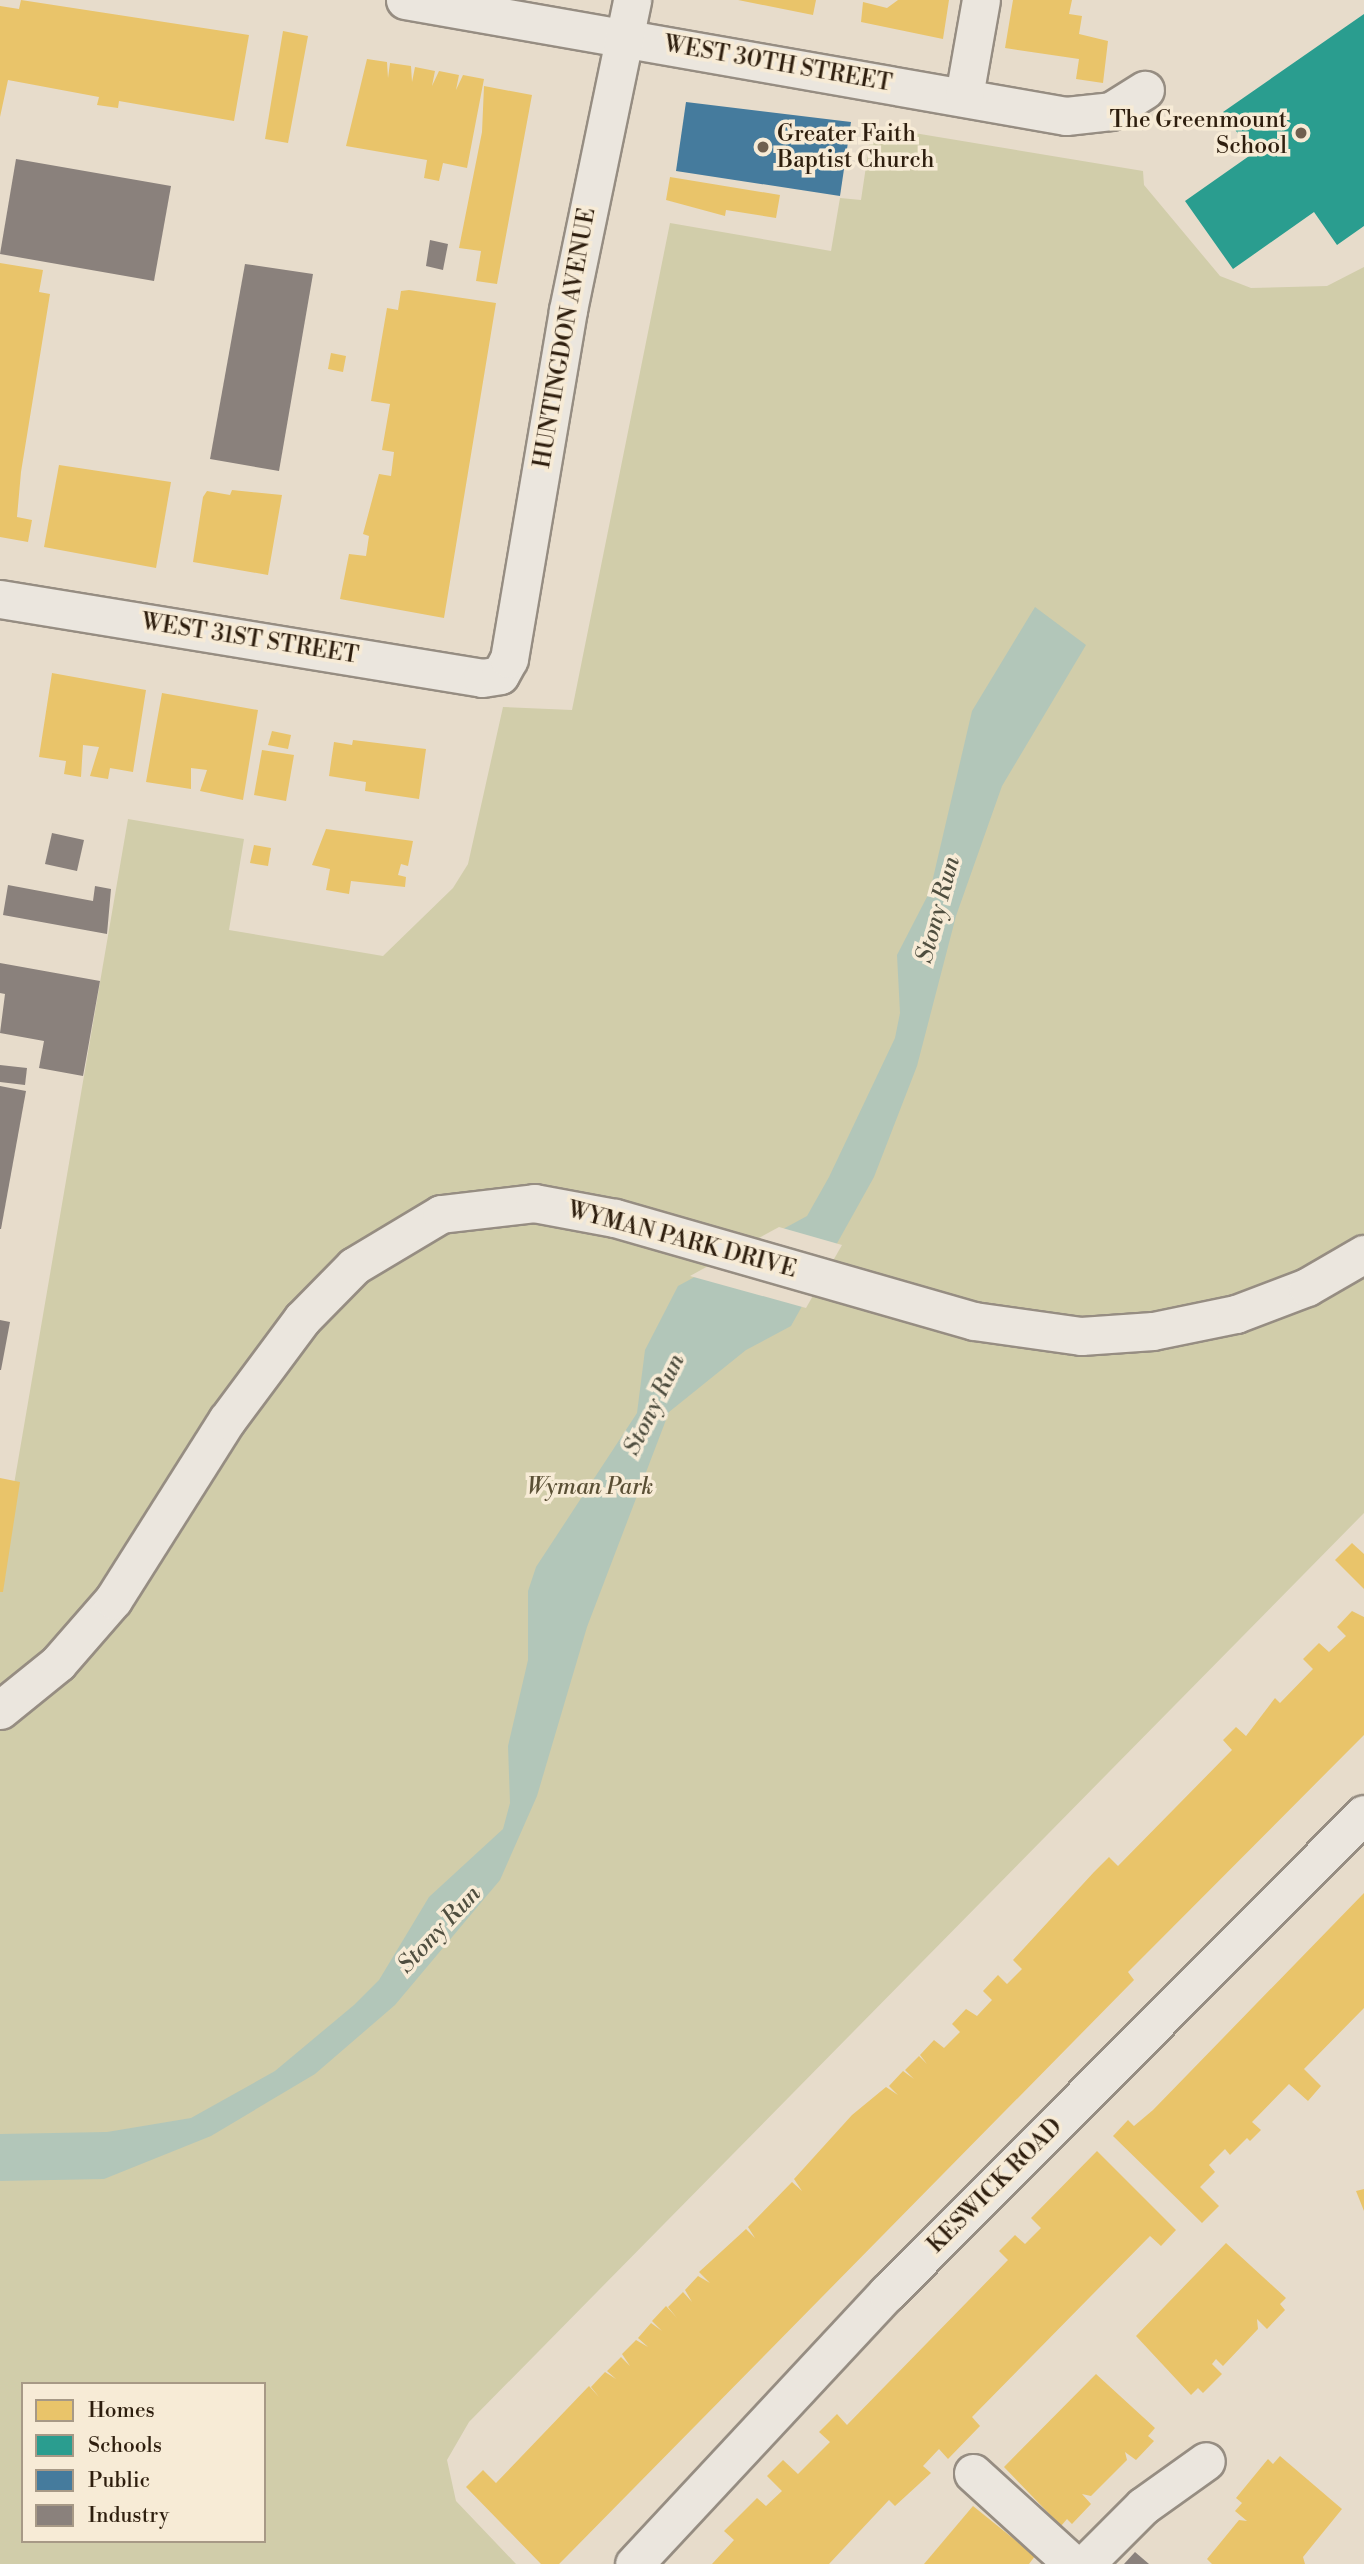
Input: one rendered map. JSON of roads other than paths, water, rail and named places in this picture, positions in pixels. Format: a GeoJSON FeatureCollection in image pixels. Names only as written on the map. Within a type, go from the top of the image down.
{"type":"FeatureCollection","features":[{"type":"Feature","properties":{"kind":"street","name":"WEST 30TH STREET"},"geometry":{"type":"LineString","coordinates":[[405,0],[1090,118],[1145,90]]}},
{"type":"Feature","properties":{"kind":"street","name":"HUNTINGDON AVENUE"},"geometry":{"type":"LineString","coordinates":[[500,675],[509,660],[568,310],[632,0]]}},
{"type":"Feature","properties":{"kind":"street"},"geometry":{"type":"LineString","coordinates":[[964,96],[981,0]]}},
{"type":"Feature","properties":{"kind":"street","name":"WEST 31ST STREET"},"geometry":{"type":"LineString","coordinates":[[0,599],[482,678],[500,675]]}},
{"type":"Feature","properties":{"kind":"street","name":"WYMAN PARK DRIVE"},"geometry":{"type":"LineString","coordinates":[[0,1710],[58,1663],[100,1616],[157,1538],[270,1358],[354,1266],[414,1227],[468,1207],[534,1203],[615,1217],[974,1321],[1082,1336],[1165,1329],[1275,1301],[1364,1254]]}},
{"type":"Feature","properties":{"kind":"street","name":"KESWICK ROAD"},"geometry":{"type":"LineString","coordinates":[[634,2564],[887,2293],[1364,1815]]}},
{"type":"Feature","properties":{"kind":"street"},"geometry":{"type":"LineString","coordinates":[[1085,2564],[1143,2506],[1206,2461]]}},
{"type":"Feature","properties":{"kind":"street"},"geometry":{"type":"LineString","coordinates":[[973,2473],[1073,2564]]}},
{"type":"Feature","properties":{"kind":"water","name":"Stony Run"},"geometry":{"type":"Polygon","coordinates":[[[1035,607],[1086,645],[1002,786],[956,916],[917,1066],[874,1177],[791,1326],[746,1350],[669,1412],[587,1627],[537,1796],[500,1880],[395,2005],[315,2074],[211,2136],[104,2179],[0,2181],[0,2134],[107,2132],[191,2118],[275,2071],[354,2005],[379,1980],[429,1897],[503,1829],[510,1803],[508,1746],[528,1660],[528,1591],[536,1567],[637,1413],[645,1350],[678,1286],[807,1216],[829,1177],[895,1038],[900,1013],[897,955],[930,891],[972,711],[1035,607]]]}},
{"type":"Feature","properties":{"kind":"place","name":"The Greenmount School"},"geometry":{"type":"Point","coordinates":[1301,133]}},
{"type":"Feature","properties":{"kind":"place","name":"Greater Faith Baptist Church"},"geometry":{"type":"Point","coordinates":[763,147]}},
{"type":"Feature","properties":{"kind":"park label","name":"Wyman Park"},"geometry":{"type":"Point","coordinates":[590,1487]}}]}
